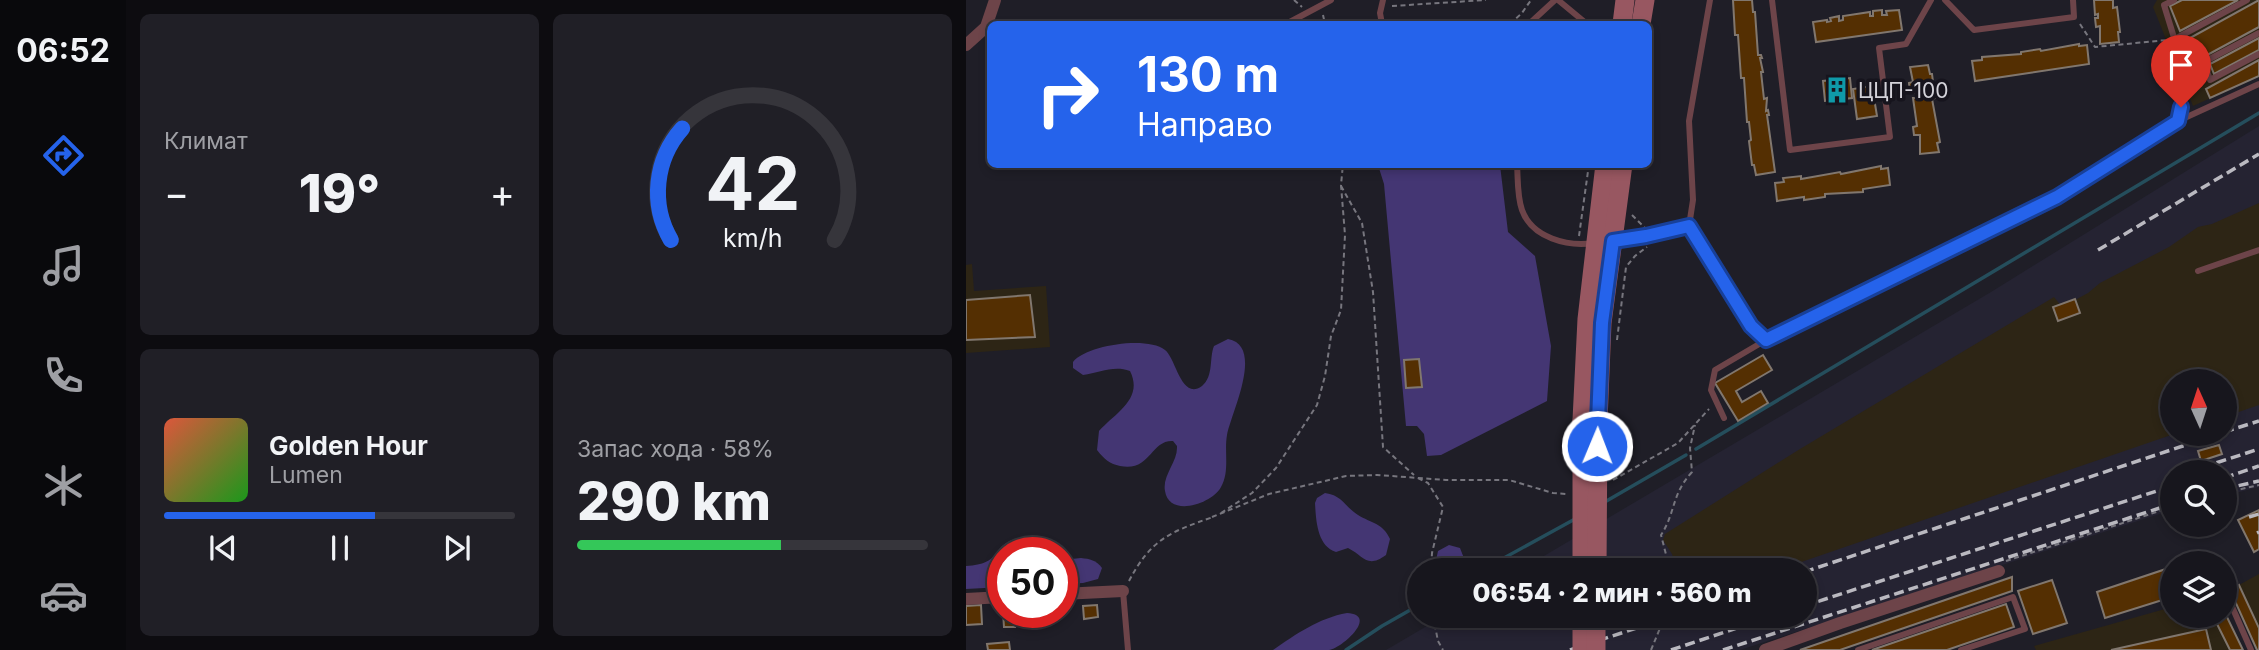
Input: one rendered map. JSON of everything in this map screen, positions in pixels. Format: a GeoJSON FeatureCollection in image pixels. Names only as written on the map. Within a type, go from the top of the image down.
{"type":"FeatureCollection","features":[{"type":"Feature","properties":{"kind":"main road"},"geometry":{"type":"LineString","coordinates":[[1622,21],[1625,0]]}},
{"type":"Feature","properties":{"kind":"main road"},"geometry":{"type":"LineString","coordinates":[[1642,21],[1645,0]]}},
{"type":"Feature","properties":{"kind":"main road"},"geometry":{"type":"LineString","coordinates":[[1604,242],[1605,168]]}},
{"type":"Feature","properties":{"kind":"main road"},"geometry":{"type":"LineString","coordinates":[[1596,558],[1586,331],[1622,168]]}},
{"type":"Feature","properties":{"kind":"main road"},"geometry":{"type":"LineString","coordinates":[[1583,558],[1590,420]]}},
{"type":"Feature","properties":{"kind":"main road"},"geometry":{"type":"LineString","coordinates":[[1582,628],[1582,650]]}},
{"type":"Feature","properties":{"kind":"main road"},"geometry":{"type":"LineString","coordinates":[[1596,628],[1596,650]]}},
{"type":"Feature","properties":{"kind":"street"},"geometry":{"type":"LineString","coordinates":[[988,21],[995,0]]}},
{"type":"Feature","properties":{"kind":"street"},"geometry":{"type":"LineString","coordinates":[[967,44],[987,24]]}},
{"type":"Feature","properties":{"kind":"street"},"geometry":{"type":"LineString","coordinates":[[1765,650],[1999,571]]}},
{"type":"Feature","properties":{"kind":"street"},"geometry":{"type":"LineString","coordinates":[[1078,593],[1123,591]]}},
{"type":"Feature","properties":{"kind":"street"},"geometry":{"type":"LineString","coordinates":[[966,599],[987,598]]}},
{"type":"Feature","properties":{"kind":"lane"},"geometry":{"type":"LineString","coordinates":[[1292,21],[1331,0]]}},
{"type":"Feature","properties":{"kind":"lane"},"geometry":{"type":"LineString","coordinates":[[1381,21],[1383,0]]}},
{"type":"Feature","properties":{"kind":"lane"},"geometry":{"type":"LineString","coordinates":[[1532,21],[1556,0],[1583,21]]}},
{"type":"Feature","properties":{"kind":"lane"},"geometry":{"type":"LineString","coordinates":[[1710,0],[1689,121],[1693,200],[1689,226],[1751,326],[1766,340]]}},
{"type":"Feature","properties":{"kind":"lane"},"geometry":{"type":"LineString","coordinates":[[1772,0],[1790,150],[1890,137],[1879,48],[1906,44],[1931,0]]}},
{"type":"Feature","properties":{"kind":"lane"},"geometry":{"type":"LineString","coordinates":[[1945,0],[1974,30],[2074,17],[2073,0]]}},
{"type":"Feature","properties":{"kind":"lane"},"geometry":{"type":"LineString","coordinates":[[2174,0],[2164,5],[2183,67],[2185,92],[2178,121]]}},
{"type":"Feature","properties":{"kind":"lane"},"geometry":{"type":"LineString","coordinates":[[2175,40],[2247,0]]}},
{"type":"Feature","properties":{"kind":"lane"},"geometry":{"type":"LineString","coordinates":[[2183,67],[2204,62],[2259,33]]}},
{"type":"Feature","properties":{"kind":"lane"},"geometry":{"type":"LineString","coordinates":[[2204,62],[2210,80],[2259,54]]}},
{"type":"Feature","properties":{"kind":"lane"},"geometry":{"type":"LineString","coordinates":[[1724,418],[1711,390],[1715,370],[1766,340],[2057,197],[2178,121],[2259,84]]}},
{"type":"Feature","properties":{"kind":"lane"},"geometry":{"type":"LineString","coordinates":[[1517,168],[1522,210],[1531,224],[1556,241],[1579,245],[1646,236],[1689,226]]}},
{"type":"Feature","properties":{"kind":"lane"},"geometry":{"type":"LineString","coordinates":[[2198,271],[2259,250]]}},
{"type":"Feature","properties":{"kind":"lane"},"geometry":{"type":"LineString","coordinates":[[1123,591],[1128,650]]}},
{"type":"Feature","properties":{"kind":"lane"},"geometry":{"type":"LineString","coordinates":[[1858,650],[2013,597],[2025,629],[1961,650]]}},
{"type":"Feature","properties":{"kind":"lane"},"geometry":{"type":"LineString","coordinates":[[2237,618],[2251,650]]}},
{"type":"Feature","properties":{"kind":"path"},"geometry":{"type":"LineString","coordinates":[[1392,6],[1486,0]]}},
{"type":"Feature","properties":{"kind":"path"},"geometry":{"type":"LineString","coordinates":[[1513,21],[1531,0]]}},
{"type":"Feature","properties":{"kind":"path"},"geometry":{"type":"LineString","coordinates":[[2074,17],[2095,47],[2175,40]]}},
{"type":"Feature","properties":{"kind":"path"},"geometry":{"type":"LineString","coordinates":[[1212,517],[1252,493],[1276,468],[1317,405],[1331,337],[1341,310],[1345,235],[1341,185],[1343,168]]}},
{"type":"Feature","properties":{"kind":"path"},"geometry":{"type":"LineString","coordinates":[[1341,185],[1362,223],[1373,292],[1383,447],[1416,477],[1428,483],[1443,507],[1432,558]]}},
{"type":"Feature","properties":{"kind":"path"},"geometry":{"type":"LineString","coordinates":[[1617,344],[1626,267],[1635,256],[1647,248],[1645,227],[1632,213]]}},
{"type":"Feature","properties":{"kind":"path"},"geometry":{"type":"LineString","coordinates":[[1608,482],[1678,443],[1716,402]]}},
{"type":"Feature","properties":{"kind":"path"},"geometry":{"type":"LineString","coordinates":[[1667,558],[1661,535],[1669,523],[1677,491],[1692,472],[1690,449],[1696,424]]}},
{"type":"Feature","properties":{"kind":"path"},"geometry":{"type":"LineString","coordinates":[[1123,591],[1136,567],[1158,541],[1184,527],[1269,494],[1346,476],[1509,480],[1553,493],[1576,494]]}},
{"type":"Feature","properties":{"kind":"path"},"geometry":{"type":"LineString","coordinates":[[2237,490],[2259,485]]}},
{"type":"Feature","properties":{"kind":"path"},"geometry":{"type":"LineString","coordinates":[[1999,571],[2006,560],[2160,511]]}},
{"type":"Feature","properties":{"kind":"path"},"geometry":{"type":"LineString","coordinates":[[1435,628],[1443,650]]}},
{"type":"Feature","properties":{"kind":"path"},"geometry":{"type":"LineString","coordinates":[[1651,650],[1660,628]]}},
{"type":"Feature","properties":{"kind":"shaded area"},"geometry":{"type":"Polygon","coordinates":[[[2157,0],[2259,0],[2259,76],[2193,106],[2153,7],[2157,0]]]}},
{"type":"Feature","properties":{"kind":"shaded area"},"geometry":{"type":"Polygon","coordinates":[[[2259,126],[2259,487],[2237,493],[2237,460],[2160,460],[2160,514],[1817,625],[1817,558],[1540,558],[1991,292],[2259,126]]]}},
{"type":"Feature","properties":{"kind":"shaded area"},"geometry":{"type":"Polygon","coordinates":[[[1379,168],[1500,168],[1508,232],[1535,256],[1551,346],[1547,401],[1441,455],[1427,456],[1424,434],[1417,426],[1406,426],[1384,184],[1379,168]]]}},
{"type":"Feature","properties":{"kind":"shaded area"},"geometry":{"type":"Polygon","coordinates":[[[2259,203],[2259,405],[2237,413],[2237,369],[2160,369],[2160,439],[1813,558],[1673,558],[1663,540],[1665,534],[1800,449],[2054,297],[2062,307],[2100,283],[2169,247],[2198,227],[2212,224],[2259,203]]]}},
{"type":"Feature","properties":{"kind":"shaded area"},"geometry":{"type":"Polygon","coordinates":[[[972,264],[974,291],[1046,286],[1050,347],[966,353],[966,265],[972,264]]]}},
{"type":"Feature","properties":{"kind":"shaded area"},"geometry":{"type":"Polygon","coordinates":[[[1228,339],[1239,344],[1244,354],[1245,367],[1227,435],[1224,481],[1209,499],[1191,505],[1174,504],[1165,491],[1166,479],[1177,452],[1173,441],[1159,445],[1144,460],[1130,467],[1110,462],[1097,450],[1099,431],[1131,398],[1133,381],[1130,371],[1112,369],[1083,375],[1073,368],[1073,362],[1091,351],[1118,344],[1156,346],[1169,354],[1184,383],[1195,389],[1206,382],[1214,346],[1228,339]]]}},
{"type":"Feature","properties":{"kind":"shaded area"},"geometry":{"type":"Polygon","coordinates":[[[1325,493],[1336,496],[1358,515],[1384,530],[1390,539],[1386,555],[1370,561],[1348,548],[1336,552],[1325,544],[1319,532],[1315,503],[1317,498],[1325,493]]]}},
{"type":"Feature","properties":{"kind":"shaded area"},"geometry":{"type":"Polygon","coordinates":[[[1449,545],[1460,548],[1464,558],[1437,558],[1438,551],[1449,545]]]}},
{"type":"Feature","properties":{"kind":"shaded area"},"geometry":{"type":"Polygon","coordinates":[[[1078,558],[1093,560],[1102,568],[1098,579],[1078,583],[1078,558]]]}},
{"type":"Feature","properties":{"kind":"shaded area"},"geometry":{"type":"Polygon","coordinates":[[[986,562],[987,588],[966,589],[966,566],[986,562]]]}},
{"type":"Feature","properties":{"kind":"shaded area"},"geometry":{"type":"Polygon","coordinates":[[[2259,574],[2259,628],[2239,585],[2259,574]]]}},
{"type":"Feature","properties":{"kind":"shaded area"},"geometry":{"type":"Polygon","coordinates":[[[2160,610],[2160,628],[2219,628],[2230,650],[2036,650],[2034,646],[2160,610]]]}},
{"type":"Feature","properties":{"kind":"shaded area"},"geometry":{"type":"Polygon","coordinates":[[[1347,613],[1360,619],[1359,625],[1349,638],[1335,648],[1273,650],[1317,623],[1347,613]]]}},
{"type":"Feature","properties":{"kind":"shaded area"},"geometry":{"type":"Polygon","coordinates":[[[1424,628],[1808,628],[1740,650],[1386,650],[1424,628]]]}},
{"type":"Feature","properties":{"kind":"building"},"geometry":{"type":"Polygon","coordinates":[[[1733,0],[1752,0],[1755,12],[1758,55],[1762,58],[1764,99],[1767,98],[1766,111],[1768,110],[1769,115],[1775,172],[1756,175],[1752,165],[1733,0]]]}},
{"type":"Feature","properties":{"kind":"building"},"geometry":{"type":"Polygon","coordinates":[[[2094,0],[2113,0],[2113,8],[2117,7],[2119,42],[2100,44],[2100,26],[2096,27],[2095,18],[2098,18],[2098,14],[2095,15],[2094,0]]]}},
{"type":"Feature","properties":{"kind":"building"},"geometry":{"type":"Polygon","coordinates":[[[2182,0],[2238,0],[2180,31],[2170,6],[2182,0]]]}},
{"type":"Feature","properties":{"kind":"building"},"geometry":{"type":"Polygon","coordinates":[[[2259,0],[2259,27],[2198,60],[2190,38],[2259,0]]]}},
{"type":"Feature","properties":{"kind":"building"},"geometry":{"type":"Polygon","coordinates":[[[1882,10],[1882,15],[1887,15],[1886,11],[1899,10],[1902,30],[1816,42],[1813,22],[1827,22],[1831,21],[1830,18],[1839,16],[1839,21],[1843,20],[1843,16],[1870,12],[1870,16],[1873,16],[1873,11],[1882,10]]]}},
{"type":"Feature","properties":{"kind":"building"},"geometry":{"type":"Polygon","coordinates":[[[2259,38],[2259,50],[2214,74],[2210,64],[2259,38]]]}},
{"type":"Feature","properties":{"kind":"building"},"geometry":{"type":"Polygon","coordinates":[[[2087,45],[2089,64],[1975,81],[1972,61],[1982,60],[1982,57],[2021,54],[2087,45]]]}},
{"type":"Feature","properties":{"kind":"building"},"geometry":{"type":"Polygon","coordinates":[[[2259,60],[2259,76],[2210,98],[2206,89],[2259,60]]]}},
{"type":"Feature","properties":{"kind":"building"},"geometry":{"type":"Polygon","coordinates":[[[1928,65],[1932,74],[1935,98],[1932,99],[1940,142],[1937,143],[1939,152],[1920,154],[1920,135],[1914,135],[1913,127],[1917,126],[1913,98],[1916,98],[1916,93],[1910,93],[1909,83],[1913,82],[1910,67],[1928,65]]]}},
{"type":"Feature","properties":{"kind":"building","name":"ЦЦП-100"},"geometry":{"type":"Polygon","coordinates":[[[1850,78],[1852,98],[1825,101],[1823,81],[1850,78]]]}},
{"type":"Feature","properties":{"kind":"building"},"geometry":{"type":"Polygon","coordinates":[[[1872,86],[1877,116],[1857,119],[1853,89],[1872,86]]]}},
{"type":"Feature","properties":{"kind":"building"},"geometry":{"type":"Polygon","coordinates":[[[1881,166],[1881,169],[1888,168],[1890,185],[1863,189],[1863,192],[1777,201],[1775,183],[1784,182],[1783,178],[1801,176],[1801,179],[1881,166]]]}},
{"type":"Feature","properties":{"kind":"building"},"geometry":{"type":"Polygon","coordinates":[[[1030,295],[1035,337],[966,340],[966,300],[1030,295]]]}},
{"type":"Feature","properties":{"kind":"building"},"geometry":{"type":"Polygon","coordinates":[[[2075,299],[2080,313],[2058,321],[2053,307],[2075,299]]]}},
{"type":"Feature","properties":{"kind":"building"},"geometry":{"type":"Polygon","coordinates":[[[1763,355],[1772,370],[1736,391],[1742,402],[1761,391],[1768,403],[1738,421],[1715,383],[1763,355]]]}},
{"type":"Feature","properties":{"kind":"building"},"geometry":{"type":"Polygon","coordinates":[[[1419,359],[1422,387],[1406,388],[1404,360],[1419,359]]]}},
{"type":"Feature","properties":{"kind":"building"},"geometry":{"type":"Polygon","coordinates":[[[2219,446],[2222,454],[2201,460],[2198,451],[2219,446]]]}},
{"type":"Feature","properties":{"kind":"building"},"geometry":{"type":"Polygon","coordinates":[[[2259,510],[2259,549],[2254,552],[2238,520],[2259,510]]]}},
{"type":"Feature","properties":{"kind":"building"},"geometry":{"type":"Polygon","coordinates":[[[2160,571],[2160,601],[2105,618],[2097,592],[2160,571]]]}},
{"type":"Feature","properties":{"kind":"building"},"geometry":{"type":"Polygon","coordinates":[[[2012,577],[2012,591],[1840,650],[1800,650],[2012,577]]]}},
{"type":"Feature","properties":{"kind":"building"},"geometry":{"type":"Polygon","coordinates":[[[2052,580],[2067,623],[2033,634],[2018,591],[2052,580]]]}},
{"type":"Feature","properties":{"kind":"building"},"geometry":{"type":"Polygon","coordinates":[[[2239,585],[2259,628],[2259,650],[2237,606],[2239,585]]]}},
{"type":"Feature","properties":{"kind":"building"},"geometry":{"type":"Polygon","coordinates":[[[2006,604],[2014,627],[1947,650],[1872,650],[2006,604]]]}},
{"type":"Feature","properties":{"kind":"building"},"geometry":{"type":"Polygon","coordinates":[[[981,605],[982,624],[966,625],[966,606],[981,605]]]}},
{"type":"Feature","properties":{"kind":"building"},"geometry":{"type":"Polygon","coordinates":[[[1097,605],[1098,617],[1084,619],[1083,606],[1097,605]]]}},
{"type":"Feature","properties":{"kind":"building"},"geometry":{"type":"Polygon","coordinates":[[[2219,628],[2232,628],[2243,650],[2230,650],[2219,628]]]}},
{"type":"Feature","properties":{"kind":"building"},"geometry":{"type":"Polygon","coordinates":[[[2206,629],[2211,650],[2111,650],[2206,629]]]}},
{"type":"Feature","properties":{"kind":"building"},"geometry":{"type":"Polygon","coordinates":[[[1009,642],[1010,650],[988,650],[987,644],[1009,642]]]}},
{"type":"Feature","properties":{"kind":"waterway"},"geometry":{"type":"LineString","coordinates":[[1696,449],[2259,113]]}},
{"type":"Feature","properties":{"kind":"waterway"},"geometry":{"type":"LineString","coordinates":[[1603,503],[1686,455]]}},
{"type":"Feature","properties":{"kind":"waterway"},"geometry":{"type":"LineString","coordinates":[[1504,558],[1575,519]]}},
{"type":"Feature","properties":{"kind":"waterway"},"geometry":{"type":"LineString","coordinates":[[1346,650],[1407,612]]}},
{"type":"Feature","properties":{"kind":"railway"},"geometry":{"type":"LineString","coordinates":[[2098,250],[2259,154]]}},
{"type":"Feature","properties":{"kind":"railway"},"geometry":{"type":"LineString","coordinates":[[2237,428],[2259,421]]}},
{"type":"Feature","properties":{"kind":"railway"},"geometry":{"type":"LineString","coordinates":[[1817,568],[2183,446]]}},
{"type":"Feature","properties":{"kind":"railway"},"geometry":{"type":"LineString","coordinates":[[2225,460],[2259,449]]}},
{"type":"Feature","properties":{"kind":"railway"},"geometry":{"type":"LineString","coordinates":[[2237,474],[2259,466]]}},
{"type":"Feature","properties":{"kind":"railway"},"geometry":{"type":"LineString","coordinates":[[2237,486],[2259,481]]}},
{"type":"Feature","properties":{"kind":"railway"},"geometry":{"type":"LineString","coordinates":[[1817,602],[2160,490]]}},
{"type":"Feature","properties":{"kind":"railway"},"geometry":{"type":"LineString","coordinates":[[1723,650],[2160,508]]}},
{"type":"Feature","properties":{"kind":"railway"},"geometry":{"type":"LineString","coordinates":[[2249,517],[2259,514]]}},
{"type":"Feature","properties":{"kind":"railway"},"geometry":{"type":"LineString","coordinates":[[1570,650],[1637,628]]}},
{"type":"Feature","properties":{"kind":"railway"},"geometry":{"type":"LineString","coordinates":[[1671,650],[1737,628]]}},
{"type":"Feature","properties":{"kind":"place","name":"ЦЦП-100"},"geometry":{"type":"Point","coordinates":[1837,90]}},
{"type":"Feature","properties":{"kind":"route"},"geometry":{"type":"LineString","coordinates":[[1597,446],[1602,323],[1613,241],[1689,226],[1751,326],[1766,340],[2057,197],[2178,121],[2181,107]]}}]}
